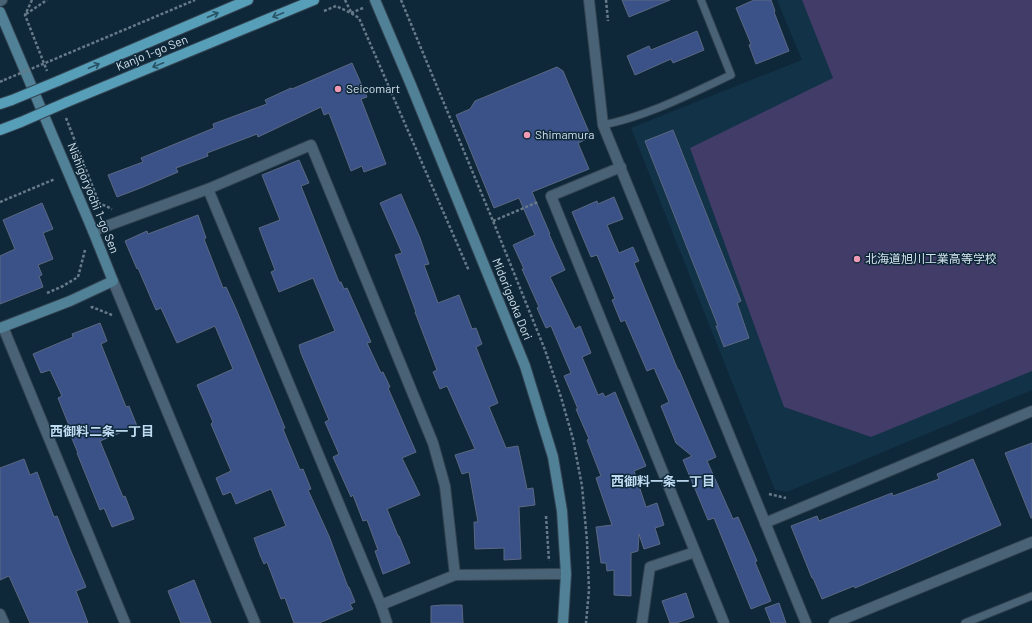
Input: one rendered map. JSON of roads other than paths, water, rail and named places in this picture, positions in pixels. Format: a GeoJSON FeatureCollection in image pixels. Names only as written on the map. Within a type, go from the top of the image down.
{"type":"FeatureCollection","features":[{"type":"Feature","properties":{"kind":"main road","name":"Kanjo 1-go Sen"},"geometry":{"type":"LineString","coordinates":[[0,104],[58,81],[248,0]]}},
{"type":"Feature","properties":{"kind":"main road","name":"Kanjo 1-go Sen"},"geometry":{"type":"LineString","coordinates":[[0,130],[314,0]]}},
{"type":"Feature","properties":{"kind":"street","name":"Midorigaoka Dori"},"geometry":{"type":"LineString","coordinates":[[376,0],[525,366],[553,457],[562,511],[566,574],[563,623]]}},
{"type":"Feature","properties":{"kind":"street"},"geometry":{"type":"LineString","coordinates":[[589,0],[604,125],[806,623]]}},
{"type":"Feature","properties":{"kind":"street","name":"Nishigoryochi 1-go Sen"},"geometry":{"type":"LineString","coordinates":[[0,12],[93,230],[113,281]]}},
{"type":"Feature","properties":{"kind":"street"},"geometry":{"type":"LineString","coordinates":[[93,230],[208,189],[311,145],[433,443],[445,486],[455,575]]}},
{"type":"Feature","properties":{"kind":"street"},"geometry":{"type":"LineString","coordinates":[[621,167],[551,196],[724,623]]}},
{"type":"Feature","properties":{"kind":"street"},"geometry":{"type":"LineString","coordinates":[[208,189],[381,605],[387,623]]}},
{"type":"Feature","properties":{"kind":"street"},"geometry":{"type":"LineString","coordinates":[[125,623],[2,328],[70,301],[113,281],[255,623]]}},
{"type":"Feature","properties":{"kind":"street"},"geometry":{"type":"LineString","coordinates":[[765,523],[1032,411]]}},
{"type":"Feature","properties":{"kind":"street"},"geometry":{"type":"LineString","coordinates":[[834,623],[1032,542]]}},
{"type":"Feature","properties":{"kind":"street"},"geometry":{"type":"LineString","coordinates":[[642,623],[650,567],[695,552]]}},
{"type":"Feature","properties":{"kind":"street"},"geometry":{"type":"LineString","coordinates":[[381,605],[455,575],[566,574]]}},
{"type":"Feature","properties":{"kind":"street"},"geometry":{"type":"LineString","coordinates":[[0,614],[4,623]]}},
{"type":"Feature","properties":{"kind":"lane"},"geometry":{"type":"LineString","coordinates":[[604,125],[658,108],[731,75],[701,0]]}},
{"type":"Feature","properties":{"kind":"lane"},"geometry":{"type":"LineString","coordinates":[[965,623],[1032,596]]}},
{"type":"Feature","properties":{"kind":"place","name":"Seicomart"},"geometry":{"type":"Point","coordinates":[338,89]}},
{"type":"Feature","properties":{"kind":"place","name":"Shimamura"},"geometry":{"type":"Point","coordinates":[527,135]}},
{"type":"Feature","properties":{"kind":"place","name":"北海道旭川工業高等学校"},"geometry":{"type":"Point","coordinates":[857,259]}},
{"type":"Feature","properties":{"kind":"district","name":"西御料二条一丁目"},"geometry":{"type":"Point","coordinates":[102,431]}},
{"type":"Feature","properties":{"kind":"district","name":"西御料一条一丁目"},"geometry":{"type":"Point","coordinates":[663,481]}}]}
